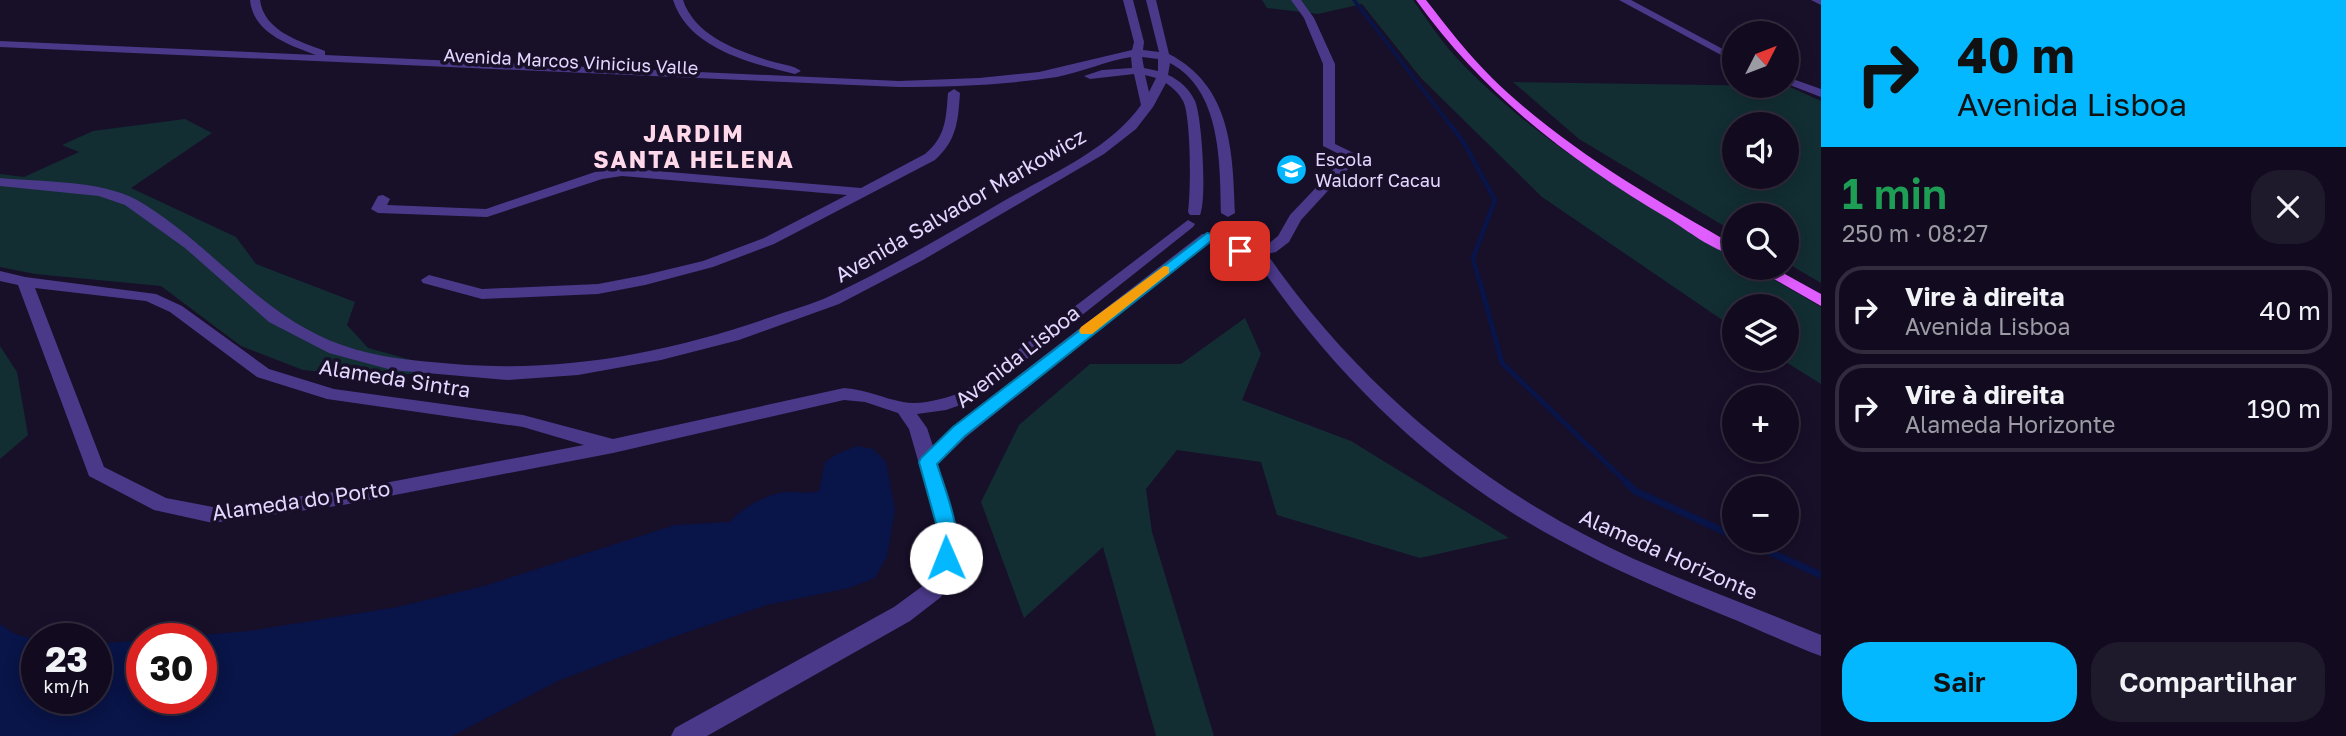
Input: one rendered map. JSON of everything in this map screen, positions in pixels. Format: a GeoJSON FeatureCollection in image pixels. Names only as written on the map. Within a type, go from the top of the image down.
{"type":"FeatureCollection","features":[{"type":"Feature","properties":{"kind":"main road"},"geometry":{"type":"LineString","coordinates":[[1421,0],[1469,63],[1522,114],[1652,204],[1722,244]]}},
{"type":"Feature","properties":{"kind":"main road"},"geometry":{"type":"LineString","coordinates":[[1434,0],[1480,64],[1571,140],[1722,235]]}},
{"type":"Feature","properties":{"kind":"main road"},"geometry":{"type":"LineString","coordinates":[[1799,278],[1821,290]]}},
{"type":"Feature","properties":{"kind":"main road"},"geometry":{"type":"LineString","coordinates":[[1784,280],[1821,301]]}},
{"type":"Feature","properties":{"kind":"street"},"geometry":{"type":"LineString","coordinates":[[256,0],[255,7],[266,23],[285,40],[337,59]]}},
{"type":"Feature","properties":{"kind":"street"},"geometry":{"type":"LineString","coordinates":[[678,0],[678,6],[693,26],[714,42],[754,61],[838,80]]}},
{"type":"Feature","properties":{"kind":"street"},"geometry":{"type":"LineString","coordinates":[[1260,256],[1284,239],[1295,218],[1353,156],[1329,146],[1329,64],[1309,18],[1296,0]]}},
{"type":"Feature","properties":{"kind":"street"},"geometry":{"type":"LineString","coordinates":[[1624,0],[1722,53]]}},
{"type":"Feature","properties":{"kind":"street"},"geometry":{"type":"LineString","coordinates":[[1816,0],[1821,2]]}},
{"type":"Feature","properties":{"kind":"street"},"geometry":{"type":"LineString","coordinates":[[1129,4],[1141,11],[1152,4]]}},
{"type":"Feature","properties":{"kind":"street"},"geometry":{"type":"LineString","coordinates":[[1129,4],[1138,35],[1139,72],[1147,107]]}},
{"type":"Feature","properties":{"kind":"street","name":"Avenida Salvador Markowicz"},"geometry":{"type":"LineString","coordinates":[[0,181],[101,192],[130,202],[190,245],[275,318],[335,349],[392,364],[507,374],[578,369],[661,355],[733,336],[833,300],[918,257],[1098,151],[1126,131],[1160,88],[1164,56],[1162,37],[1152,4]]}},
{"type":"Feature","properties":{"kind":"street"},"geometry":{"type":"LineString","coordinates":[[1119,55],[1138,35]]}},
{"type":"Feature","properties":{"kind":"street"},"geometry":{"type":"LineString","coordinates":[[264,55],[285,40]]}},
{"type":"Feature","properties":{"kind":"street","name":"Avenida Marcos Vinicius Valle"},"geometry":{"type":"LineString","coordinates":[[0,44],[838,80],[899,89],[1064,72],[1119,55],[1138,53],[1164,56]]}},
{"type":"Feature","properties":{"kind":"street","name":"Avenida Marcos Vinicius Valle"},"geometry":{"type":"LineString","coordinates":[[0,52],[954,93],[1035,87],[1112,70],[1161,76]]}},
{"type":"Feature","properties":{"kind":"street"},"geometry":{"type":"LineString","coordinates":[[1164,56],[1193,72],[1208,90],[1223,138],[1228,181],[1228,213],[1211,209],[1191,218]]}},
{"type":"Feature","properties":{"kind":"street"},"geometry":{"type":"LineString","coordinates":[[740,76],[750,69],[754,61]]}},
{"type":"Feature","properties":{"kind":"street"},"geometry":{"type":"LineString","coordinates":[[1161,76],[1189,99],[1199,188],[1191,218]]}},
{"type":"Feature","properties":{"kind":"street"},"geometry":{"type":"LineString","coordinates":[[1799,85],[1821,93]]}},
{"type":"Feature","properties":{"kind":"street"},"geometry":{"type":"LineString","coordinates":[[429,280],[482,295],[598,289],[708,264],[769,241],[930,157],[946,145],[950,134],[954,93]]}},
{"type":"Feature","properties":{"kind":"street"},"geometry":{"type":"LineString","coordinates":[[383,199],[378,209],[487,213],[600,175],[622,172],[865,192]]}},
{"type":"Feature","properties":{"kind":"street","name":"Alameda Horizonte"},"geometry":{"type":"LineString","coordinates":[[1228,213],[1241,221],[1243,230],[1260,256],[1339,358],[1394,416],[1459,469],[1538,519],[1625,564],[1762,619],[1821,646]]}},
{"type":"Feature","properties":{"kind":"street","name":"Alameda Horizonte"},"geometry":{"type":"LineString","coordinates":[[1191,218],[1198,234],[1260,256]]}},
{"type":"Feature","properties":{"kind":"street","name":"Avenida Lisboa"},"geometry":{"type":"LineString","coordinates":[[904,409],[946,404],[969,396],[1191,218]]}},
{"type":"Feature","properties":{"kind":"street","name":"Avenida Lisboa"},"geometry":{"type":"LineString","coordinates":[[928,462],[959,432],[1105,316],[1217,240],[1235,237],[1243,230]]}},
{"type":"Feature","properties":{"kind":"street"},"geometry":{"type":"LineString","coordinates":[[0,276],[25,282]]}},
{"type":"Feature","properties":{"kind":"street","name":"Alameda do Porto"},"geometry":{"type":"LineString","coordinates":[[25,282],[96,471],[161,505],[213,515],[343,498],[613,446],[844,394],[867,396],[904,409]]}},
{"type":"Feature","properties":{"kind":"street","name":"Alameda Sintra"},"geometry":{"type":"LineString","coordinates":[[25,282],[150,297],[176,309],[263,373],[332,395],[523,421],[613,446]]}},
{"type":"Feature","properties":{"kind":"street","name":"Avenida Lisboa"},"geometry":{"type":"LineString","coordinates":[[1083,304],[1105,316]]}},
{"type":"Feature","properties":{"kind":"street"},"geometry":{"type":"LineString","coordinates":[[684,736],[902,614],[933,591],[946,558],[947,527],[918,428],[904,409]]}},
{"type":"Feature","properties":{"kind":"green space"},"geometry":{"type":"Polygon","coordinates":[[[1262,0],[1413,0],[1454,55],[1517,114],[1551,141],[1623,190],[1722,249],[1722,280],[1775,280],[1799,294],[1722,294],[1722,320],[1542,197],[1421,78],[1362,4],[1318,14],[1267,8],[1262,0]]]}},
{"type":"Feature","properties":{"kind":"green space"},"geometry":{"type":"Polygon","coordinates":[[[1513,82],[1722,85],[1722,98],[1799,98],[1799,91],[1821,101],[1821,283],[1799,270],[1799,203],[1722,203],[1722,225],[1579,139],[1513,82]]]}},
{"type":"Feature","properties":{"kind":"green space"},"geometry":{"type":"Polygon","coordinates":[[[185,119],[212,133],[131,188],[236,237],[256,264],[355,302],[347,325],[368,348],[455,372],[366,376],[303,370],[241,346],[161,286],[35,274],[0,267],[0,174],[24,177],[79,152],[62,145],[93,131],[185,119]]]}},
{"type":"Feature","properties":{"kind":"green space"},"geometry":{"type":"Polygon","coordinates":[[[1799,294],[1821,307],[1821,384],[1799,370],[1799,294]]]}},
{"type":"Feature","properties":{"kind":"green space"},"geometry":{"type":"Polygon","coordinates":[[[1245,318],[1261,354],[1242,400],[1351,441],[1509,538],[1420,558],[1277,515],[1261,462],[1177,450],[1146,489],[1152,532],[1214,736],[1156,736],[1103,547],[1024,618],[981,502],[1019,425],[1090,364],[1181,364],[1245,318]]]}},
{"type":"Feature","properties":{"kind":"green space"},"geometry":{"type":"Polygon","coordinates":[[[0,346],[17,372],[28,435],[0,459],[0,346]]]}},
{"type":"Feature","properties":{"kind":"shaded area"},"geometry":{"type":"Polygon","coordinates":[[[857,446],[873,449],[886,462],[895,510],[887,556],[875,578],[849,588],[767,605],[679,635],[560,680],[452,736],[0,736],[0,624],[21,636],[21,714],[112,714],[112,643],[126,641],[126,714],[217,714],[217,634],[397,607],[484,586],[675,525],[730,522],[749,506],[774,494],[819,491],[825,462],[857,446]]]}},
{"type":"Feature","properties":{"kind":"waterway"},"geometry":{"type":"LineString","coordinates":[[1354,0],[1451,126]]}},
{"type":"Feature","properties":{"kind":"waterway"},"geometry":{"type":"LineString","coordinates":[[1450,124],[1464,143],[1495,200],[1473,258],[1480,284]]}},
{"type":"Feature","properties":{"kind":"waterway"},"geometry":{"type":"LineString","coordinates":[[1480,282],[1502,363],[1628,484]]}},
{"type":"Feature","properties":{"kind":"waterway"},"geometry":{"type":"LineString","coordinates":[[1628,484],[1635,491],[1722,531]]}},
{"type":"Feature","properties":{"kind":"waterway"},"geometry":{"type":"LineString","coordinates":[[1772,553],[1821,575]]}},
{"type":"Feature","properties":{"kind":"slow traffic"},"geometry":{"type":"LineString","coordinates":[[1086,331],[1164,270]]}},
{"type":"Feature","properties":{"kind":"place","name":"Escola Waldorf Cacau"},"geometry":{"type":"Point","coordinates":[1292,169]}},
{"type":"Feature","properties":{"kind":"district","name":"JARDIM SANTA HELENA"},"geometry":{"type":"Point","coordinates":[694,146]}},
{"type":"Feature","properties":{"kind":"route"},"geometry":{"type":"LineString","coordinates":[[946,558],[947,527],[928,462],[959,432],[1207,237],[1240,251]]}}]}
